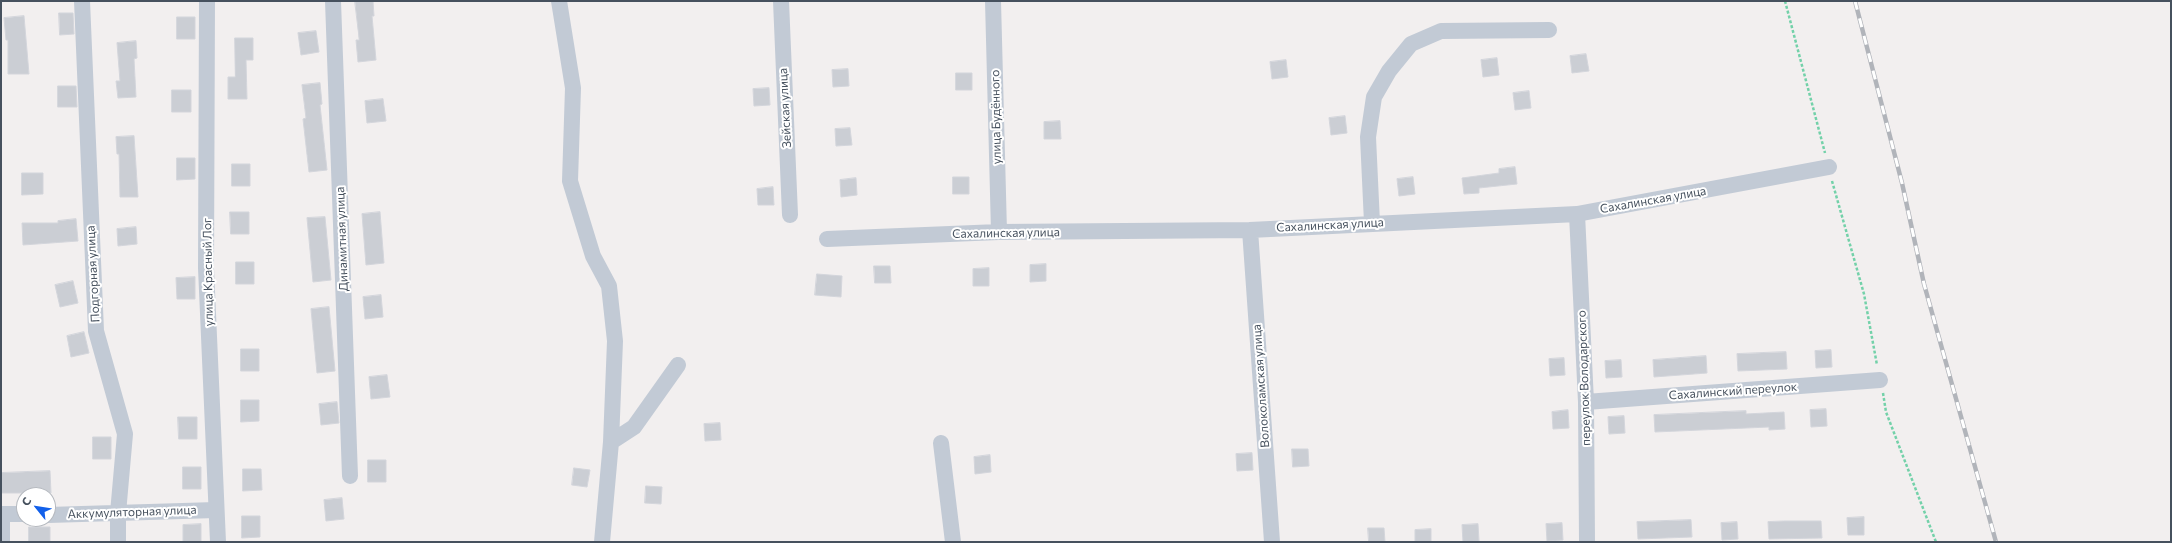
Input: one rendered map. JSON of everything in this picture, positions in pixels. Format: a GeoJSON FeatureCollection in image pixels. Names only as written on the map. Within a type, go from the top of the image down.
{"type":"FeatureCollection","features":[{"type":"Feature","properties":{"kind":"street","name":"Подгорная улица"},"geometry":{"type":"LineString","coordinates":[[82,1],[96,331],[125,434],[118,513],[118,542]]}},
{"type":"Feature","properties":{"kind":"street","name":"улица Красный Лог"},"geometry":{"type":"LineString","coordinates":[[208,1],[206,268],[218,542]]}},
{"type":"Feature","properties":{"kind":"street","name":"Динамитная улица"},"geometry":{"type":"LineString","coordinates":[[333,1],[350,476]]}},
{"type":"Feature","properties":{"kind":"street"},"geometry":{"type":"LineString","coordinates":[[559,1],[573,88],[570,181],[593,256],[609,286],[615,341],[611,442],[602,542]]}},
{"type":"Feature","properties":{"kind":"street","name":"Зейская улица"},"geometry":{"type":"LineString","coordinates":[[781,1],[790,215]]}},
{"type":"Feature","properties":{"kind":"street","name":"улица Будённого"},"geometry":{"type":"LineString","coordinates":[[994,1],[999,232]]}},
{"type":"Feature","properties":{"kind":"street"},"geometry":{"type":"LineString","coordinates":[[1372,223],[1368,138],[1374,97],[1389,71],[1410,44],[1441,32],[1549,30]]}},
{"type":"Feature","properties":{"kind":"street","name":"Сахалинская улица"},"geometry":{"type":"LineString","coordinates":[[827,239],[999,232],[1250,230],[1577,214],[1829,167]]}},
{"type":"Feature","properties":{"kind":"street","name":"переулок Володарского"},"geometry":{"type":"LineString","coordinates":[[1577,214],[1586,402],[1587,542]]}},
{"type":"Feature","properties":{"kind":"street","name":"Волоколамская улица"},"geometry":{"type":"LineString","coordinates":[[1250,230],[1272,542]]}},
{"type":"Feature","properties":{"kind":"street"},"geometry":{"type":"LineString","coordinates":[[611,442],[634,427],[678,365]]}},
{"type":"Feature","properties":{"kind":"street","name":"Сахалинский переулок"},"geometry":{"type":"LineString","coordinates":[[1586,402],[1880,380]]}},
{"type":"Feature","properties":{"kind":"street"},"geometry":{"type":"LineString","coordinates":[[941,443],[953,542]]}},
{"type":"Feature","properties":{"kind":"street","name":"Аккумуляторная улица"},"geometry":{"type":"LineString","coordinates":[[56,515],[216,510]]}},
{"type":"Feature","properties":{"kind":"street"},"geometry":{"type":"LineString","coordinates":[[2,542],[1,514],[16,514]]}},
{"type":"Feature","properties":{"kind":"path"},"geometry":{"type":"LineString","coordinates":[[1785,1],[1864,294],[1886,412],[1936,542]]}},
{"type":"Feature","properties":{"kind":"building"},"geometry":{"type":"Polygon","coordinates":[[[355,1],[373,1],[374,16],[372,16],[376,60],[358,62],[356,40],[359,40],[355,1]]]}},
{"type":"Feature","properties":{"kind":"building"},"geometry":{"type":"Polygon","coordinates":[[[59,13],[73,13],[74,34],[60,35],[59,13]]]}},
{"type":"Feature","properties":{"kind":"building"},"geometry":{"type":"Polygon","coordinates":[[[24,16],[29,74],[8,74],[8,40],[6,40],[4,18],[24,16]]]}},
{"type":"Feature","properties":{"kind":"building"},"geometry":{"type":"Polygon","coordinates":[[[177,17],[195,17],[195,39],[177,39],[177,17]]]}},
{"type":"Feature","properties":{"kind":"building"},"geometry":{"type":"Polygon","coordinates":[[[316,31],[319,52],[301,55],[298,33],[316,31]]]}},
{"type":"Feature","properties":{"kind":"building"},"geometry":{"type":"Polygon","coordinates":[[[235,38],[253,38],[253,60],[246,60],[247,99],[228,99],[228,77],[235,77],[235,38]]]}},
{"type":"Feature","properties":{"kind":"building"},"geometry":{"type":"Polygon","coordinates":[[[136,41],[137,58],[134,59],[136,97],[118,98],[116,81],[120,81],[117,43],[136,41]]]}},
{"type":"Feature","properties":{"kind":"building"},"geometry":{"type":"Polygon","coordinates":[[[1586,54],[1589,71],[1572,73],[1570,56],[1586,54]]]}},
{"type":"Feature","properties":{"kind":"building"},"geometry":{"type":"Polygon","coordinates":[[[1497,58],[1499,75],[1483,77],[1481,60],[1497,58]]]}},
{"type":"Feature","properties":{"kind":"building"},"geometry":{"type":"Polygon","coordinates":[[[1286,60],[1288,77],[1272,79],[1270,62],[1286,60]]]}},
{"type":"Feature","properties":{"kind":"building"},"geometry":{"type":"Polygon","coordinates":[[[848,69],[849,86],[833,87],[832,70],[848,69]]]}},
{"type":"Feature","properties":{"kind":"building"},"geometry":{"type":"Polygon","coordinates":[[[956,73],[972,73],[972,90],[956,90],[956,73]]]}},
{"type":"Feature","properties":{"kind":"building"},"geometry":{"type":"Polygon","coordinates":[[[320,83],[322,104],[320,105],[327,170],[309,172],[303,119],[306,118],[302,85],[320,83]]]}},
{"type":"Feature","properties":{"kind":"building"},"geometry":{"type":"Polygon","coordinates":[[[58,86],[76,86],[77,107],[58,107],[58,86]]]}},
{"type":"Feature","properties":{"kind":"building"},"geometry":{"type":"Polygon","coordinates":[[[769,88],[770,105],[754,106],[753,89],[769,88]]]}},
{"type":"Feature","properties":{"kind":"building"},"geometry":{"type":"Polygon","coordinates":[[[172,90],[191,90],[191,112],[172,112],[172,90]]]}},
{"type":"Feature","properties":{"kind":"building"},"geometry":{"type":"Polygon","coordinates":[[[1529,91],[1531,108],[1515,110],[1513,93],[1529,91]]]}},
{"type":"Feature","properties":{"kind":"building"},"geometry":{"type":"Polygon","coordinates":[[[383,99],[386,121],[367,123],[365,101],[383,99]]]}},
{"type":"Feature","properties":{"kind":"building"},"geometry":{"type":"Polygon","coordinates":[[[1345,116],[1347,133],[1331,135],[1329,118],[1345,116]]]}},
{"type":"Feature","properties":{"kind":"building"},"geometry":{"type":"Polygon","coordinates":[[[1060,121],[1061,139],[1044,139],[1044,122],[1060,121]]]}},
{"type":"Feature","properties":{"kind":"building"},"geometry":{"type":"Polygon","coordinates":[[[850,128],[852,145],[836,146],[835,129],[850,128]]]}},
{"type":"Feature","properties":{"kind":"building"},"geometry":{"type":"Polygon","coordinates":[[[134,136],[138,197],[120,197],[119,154],[117,154],[116,137],[134,136]]]}},
{"type":"Feature","properties":{"kind":"building"},"geometry":{"type":"Polygon","coordinates":[[[177,158],[195,158],[195,179],[177,180],[177,158]]]}},
{"type":"Feature","properties":{"kind":"building"},"geometry":{"type":"Polygon","coordinates":[[[232,164],[250,164],[250,186],[232,186],[232,164]]]}},
{"type":"Feature","properties":{"kind":"building"},"geometry":{"type":"Polygon","coordinates":[[[1515,167],[1517,184],[1479,188],[1479,193],[1464,194],[1462,178],[1499,173],[1499,169],[1515,167]]]}},
{"type":"Feature","properties":{"kind":"building"},"geometry":{"type":"Polygon","coordinates":[[[22,173],[43,173],[43,194],[22,195],[22,173]]]}},
{"type":"Feature","properties":{"kind":"building"},"geometry":{"type":"Polygon","coordinates":[[[953,177],[969,177],[969,194],[953,194],[953,177]]]}},
{"type":"Feature","properties":{"kind":"building"},"geometry":{"type":"Polygon","coordinates":[[[1413,177],[1415,194],[1399,196],[1397,179],[1413,177]]]}},
{"type":"Feature","properties":{"kind":"building"},"geometry":{"type":"Polygon","coordinates":[[[856,178],[857,195],[841,197],[840,180],[856,178]]]}},
{"type":"Feature","properties":{"kind":"building"},"geometry":{"type":"Polygon","coordinates":[[[773,187],[774,205],[758,205],[757,189],[773,187]]]}},
{"type":"Feature","properties":{"kind":"building"},"geometry":{"type":"Polygon","coordinates":[[[230,212],[249,212],[249,234],[231,234],[230,212]]]}},
{"type":"Feature","properties":{"kind":"building"},"geometry":{"type":"Polygon","coordinates":[[[380,212],[384,263],[366,265],[362,214],[380,212]]]}},
{"type":"Feature","properties":{"kind":"building"},"geometry":{"type":"Polygon","coordinates":[[[325,217],[331,280],[313,282],[307,218],[325,217]]]}},
{"type":"Feature","properties":{"kind":"building"},"geometry":{"type":"Polygon","coordinates":[[[76,219],[78,241],[23,245],[22,223],[58,223],[58,221],[76,219]]]}},
{"type":"Feature","properties":{"kind":"building"},"geometry":{"type":"Polygon","coordinates":[[[136,227],[137,244],[118,246],[117,229],[136,227]]]}},
{"type":"Feature","properties":{"kind":"building"},"geometry":{"type":"Polygon","coordinates":[[[236,262],[254,262],[254,284],[236,284],[236,262]]]}},
{"type":"Feature","properties":{"kind":"building"},"geometry":{"type":"Polygon","coordinates":[[[1046,264],[1046,281],[1030,282],[1030,265],[1046,264]]]}},
{"type":"Feature","properties":{"kind":"building"},"geometry":{"type":"Polygon","coordinates":[[[874,266],[890,266],[891,283],[875,283],[874,266]]]}},
{"type":"Feature","properties":{"kind":"building"},"geometry":{"type":"Polygon","coordinates":[[[989,268],[989,286],[973,286],[973,269],[989,268]]]}},
{"type":"Feature","properties":{"kind":"building"},"geometry":{"type":"Polygon","coordinates":[[[817,274],[842,276],[841,297],[815,295],[817,274]]]}},
{"type":"Feature","properties":{"kind":"building"},"geometry":{"type":"Polygon","coordinates":[[[195,277],[195,299],[177,299],[176,278],[195,277]]]}},
{"type":"Feature","properties":{"kind":"building"},"geometry":{"type":"Polygon","coordinates":[[[73,281],[78,303],[60,307],[55,285],[73,281]]]}},
{"type":"Feature","properties":{"kind":"building"},"geometry":{"type":"Polygon","coordinates":[[[381,295],[383,317],[365,319],[363,297],[381,295]]]}},
{"type":"Feature","properties":{"kind":"building"},"geometry":{"type":"Polygon","coordinates":[[[329,307],[335,371],[317,373],[311,309],[329,307]]]}},
{"type":"Feature","properties":{"kind":"building"},"geometry":{"type":"Polygon","coordinates":[[[84,332],[89,353],[71,357],[67,336],[84,332]]]}},
{"type":"Feature","properties":{"kind":"building"},"geometry":{"type":"Polygon","coordinates":[[[241,349],[259,349],[259,371],[241,371],[241,349]]]}},
{"type":"Feature","properties":{"kind":"building"},"geometry":{"type":"Polygon","coordinates":[[[1831,350],[1832,367],[1816,368],[1815,351],[1831,350]]]}},
{"type":"Feature","properties":{"kind":"building"},"geometry":{"type":"Polygon","coordinates":[[[1786,352],[1787,369],[1738,371],[1737,354],[1786,352]]]}},
{"type":"Feature","properties":{"kind":"building"},"geometry":{"type":"Polygon","coordinates":[[[1706,356],[1707,373],[1654,377],[1653,360],[1706,356]]]}},
{"type":"Feature","properties":{"kind":"building"},"geometry":{"type":"Polygon","coordinates":[[[1564,358],[1565,375],[1550,376],[1549,359],[1564,358]]]}},
{"type":"Feature","properties":{"kind":"building"},"geometry":{"type":"Polygon","coordinates":[[[1621,360],[1622,377],[1606,378],[1605,361],[1621,360]]]}},
{"type":"Feature","properties":{"kind":"building"},"geometry":{"type":"Polygon","coordinates":[[[387,375],[390,397],[371,399],[369,377],[387,375]]]}},
{"type":"Feature","properties":{"kind":"building"},"geometry":{"type":"Polygon","coordinates":[[[241,400],[259,400],[259,421],[241,422],[241,400]]]}},
{"type":"Feature","properties":{"kind":"building"},"geometry":{"type":"Polygon","coordinates":[[[337,402],[339,423],[321,425],[319,404],[337,402]]]}},
{"type":"Feature","properties":{"kind":"building"},"geometry":{"type":"Polygon","coordinates":[[[1826,409],[1827,426],[1811,427],[1810,410],[1826,409]]]}},
{"type":"Feature","properties":{"kind":"building"},"geometry":{"type":"Polygon","coordinates":[[[1568,410],[1569,428],[1553,429],[1552,412],[1568,410]]]}},
{"type":"Feature","properties":{"kind":"building"},"geometry":{"type":"Polygon","coordinates":[[[1746,411],[1746,414],[1784,412],[1785,429],[1769,430],[1769,427],[1655,432],[1654,415],[1746,411]]]}},
{"type":"Feature","properties":{"kind":"building"},"geometry":{"type":"Polygon","coordinates":[[[1624,416],[1625,433],[1609,434],[1608,417],[1624,416]]]}},
{"type":"Feature","properties":{"kind":"building"},"geometry":{"type":"Polygon","coordinates":[[[178,417],[197,417],[197,439],[179,439],[178,417]]]}},
{"type":"Feature","properties":{"kind":"building"},"geometry":{"type":"Polygon","coordinates":[[[720,423],[721,440],[705,441],[704,424],[720,423]]]}},
{"type":"Feature","properties":{"kind":"building"},"geometry":{"type":"Polygon","coordinates":[[[93,437],[111,437],[111,459],[93,459],[93,437]]]}},
{"type":"Feature","properties":{"kind":"building"},"geometry":{"type":"Polygon","coordinates":[[[1292,449],[1308,449],[1309,466],[1293,467],[1292,449]]]}},
{"type":"Feature","properties":{"kind":"building"},"geometry":{"type":"Polygon","coordinates":[[[1252,453],[1253,470],[1237,471],[1236,454],[1252,453]]]}},
{"type":"Feature","properties":{"kind":"building"},"geometry":{"type":"Polygon","coordinates":[[[990,455],[991,472],[975,474],[974,457],[990,455]]]}},
{"type":"Feature","properties":{"kind":"building"},"geometry":{"type":"Polygon","coordinates":[[[368,460],[386,460],[386,482],[368,482],[368,460]]]}},
{"type":"Feature","properties":{"kind":"building"},"geometry":{"type":"Polygon","coordinates":[[[183,467],[201,467],[201,489],[183,489],[183,467]]]}},
{"type":"Feature","properties":{"kind":"building"},"geometry":{"type":"Polygon","coordinates":[[[574,468],[590,470],[587,487],[572,485],[574,468]]]}},
{"type":"Feature","properties":{"kind":"building"},"geometry":{"type":"Polygon","coordinates":[[[243,469],[261,469],[262,490],[243,491],[243,469]]]}},
{"type":"Feature","properties":{"kind":"building"},"geometry":{"type":"Polygon","coordinates":[[[50,471],[51,487],[16,487],[16,493],[1,493],[1,473],[50,471]]]}},
{"type":"Feature","properties":{"kind":"building"},"geometry":{"type":"Polygon","coordinates":[[[646,486],[662,487],[661,504],[645,503],[646,486]]]}},
{"type":"Feature","properties":{"kind":"building"},"geometry":{"type":"Polygon","coordinates":[[[342,498],[344,519],[326,521],[324,500],[342,498]]]}},
{"type":"Feature","properties":{"kind":"building"},"geometry":{"type":"Polygon","coordinates":[[[242,516],[260,516],[260,537],[242,538],[242,516]]]}},
{"type":"Feature","properties":{"kind":"building"},"geometry":{"type":"Polygon","coordinates":[[[1864,517],[1864,535],[1848,535],[1847,518],[1864,517]]]}},
{"type":"Feature","properties":{"kind":"building"},"geometry":{"type":"Polygon","coordinates":[[[1691,520],[1692,537],[1638,539],[1637,522],[1691,520]]]}},
{"type":"Feature","properties":{"kind":"building"},"geometry":{"type":"Polygon","coordinates":[[[1821,521],[1822,538],[1769,539],[1768,522],[1821,521]]]}},
{"type":"Feature","properties":{"kind":"building"},"geometry":{"type":"Polygon","coordinates":[[[1737,522],[1738,539],[1722,540],[1721,523],[1737,522]]]}},
{"type":"Feature","properties":{"kind":"building"},"geometry":{"type":"Polygon","coordinates":[[[1562,523],[1563,540],[1547,541],[1546,524],[1562,523]]]}},
{"type":"Feature","properties":{"kind":"building"},"geometry":{"type":"Polygon","coordinates":[[[201,524],[201,542],[183,542],[183,525],[201,524]]]}},
{"type":"Feature","properties":{"kind":"building"},"geometry":{"type":"Polygon","coordinates":[[[1478,524],[1479,541],[1463,542],[1462,525],[1478,524]]]}},
{"type":"Feature","properties":{"kind":"building"},"geometry":{"type":"Polygon","coordinates":[[[29,527],[50,527],[50,542],[29,542],[29,527]]]}},
{"type":"Feature","properties":{"kind":"building"},"geometry":{"type":"Polygon","coordinates":[[[1368,528],[1384,528],[1385,542],[1369,542],[1368,528]]]}},
{"type":"Feature","properties":{"kind":"building"},"geometry":{"type":"Polygon","coordinates":[[[1431,529],[1431,542],[1415,542],[1415,530],[1431,529]]]}},
{"type":"Feature","properties":{"kind":"railway"},"geometry":{"type":"LineString","coordinates":[[1855,1],[1902,183],[1924,284],[1996,542]]}}]}
